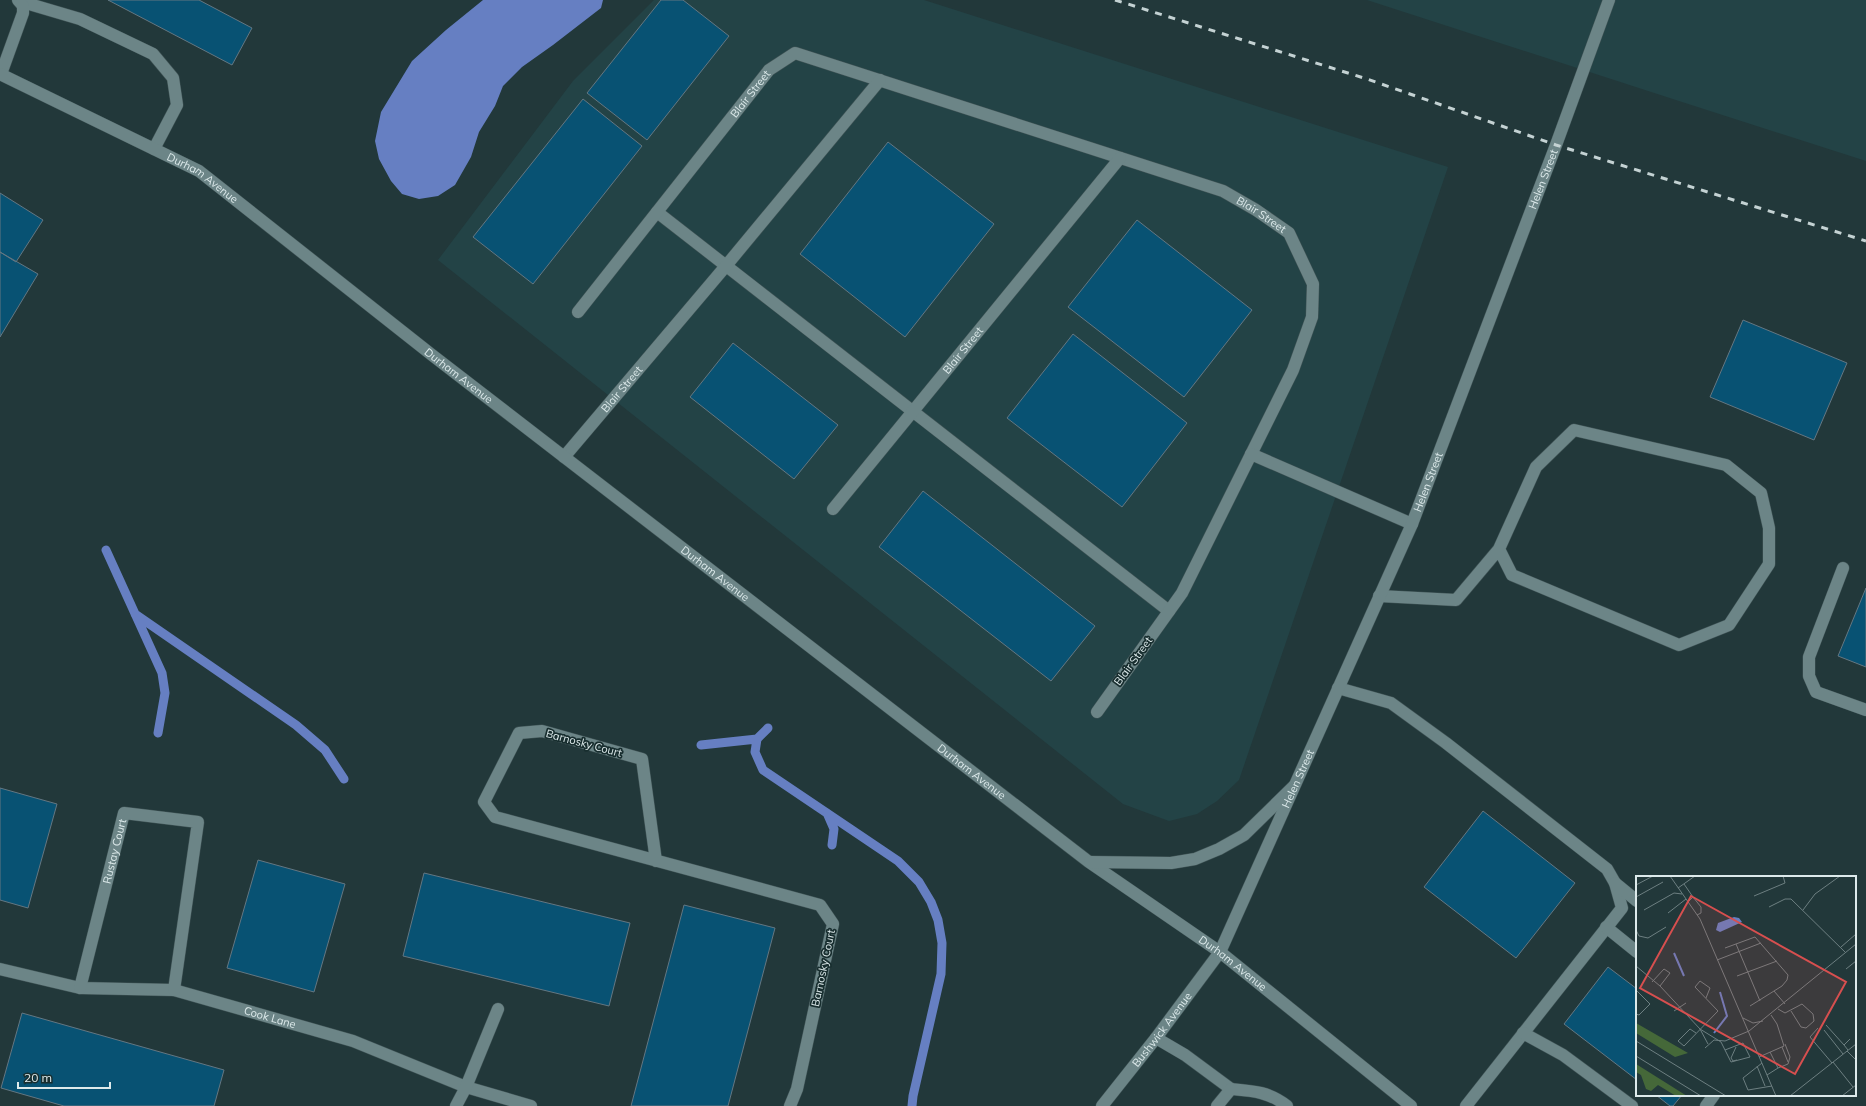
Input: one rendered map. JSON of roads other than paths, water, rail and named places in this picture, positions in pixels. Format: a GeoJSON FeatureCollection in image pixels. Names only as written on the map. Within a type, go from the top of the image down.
{"type":"FeatureCollection","features":[{"type":"Feature","properties":{"kind":"street"},"geometry":{"type":"LineString","coordinates":[[0,74],[23,13],[23,6],[19,0]]}},
{"type":"Feature","properties":{"kind":"street"},"geometry":{"type":"LineString","coordinates":[[19,0],[80,19],[153,54],[173,78],[177,105],[154,149]]}},
{"type":"Feature","properties":{"kind":"street","name":"Helen Street"},"geometry":{"type":"LineString","coordinates":[[1220,952],[1412,524],[1556,145],[1609,0]]}},
{"type":"Feature","properties":{"kind":"street","name":"Blair Street"},"geometry":{"type":"LineString","coordinates":[[578,312],[769,70],[794,53],[1223,191],[1256,210],[1289,233],[1313,284],[1312,317],[1293,370],[1182,593],[1097,712]]}},
{"type":"Feature","properties":{"kind":"street","name":"Durham Avenue"},"geometry":{"type":"LineString","coordinates":[[0,74],[199,171],[426,350],[1089,862],[1220,952],[1406,1104]]}},
{"type":"Feature","properties":{"kind":"street","name":"Blair Street"},"geometry":{"type":"LineString","coordinates":[[564,457],[725,267],[880,80]]}},
{"type":"Feature","properties":{"kind":"street","name":"Blair Street"},"geometry":{"type":"LineString","coordinates":[[833,509],[1120,158]]}},
{"type":"Feature","properties":{"kind":"street"},"geometry":{"type":"LineString","coordinates":[[657,212],[725,267],[1168,611]]}},
{"type":"Feature","properties":{"kind":"street"},"geometry":{"type":"LineString","coordinates":[[1379,596],[1456,600],[1498,549],[1536,467],[1574,430],[1726,465],[1761,493],[1769,528],[1769,564],[1729,625],[1679,645],[1512,575],[1498,549]]}},
{"type":"Feature","properties":{"kind":"street"},"geometry":{"type":"LineString","coordinates":[[1251,454],[1412,524]]}},
{"type":"Feature","properties":{"kind":"street"},"geometry":{"type":"LineString","coordinates":[[1843,568],[1808,657],[1809,676],[1816,692],[1866,710]]}},
{"type":"Feature","properties":{"kind":"street"},"geometry":{"type":"LineString","coordinates":[[1338,688],[1391,703],[1446,743],[1607,870],[1615,883],[1622,908],[1466,1106]]}},
{"type":"Feature","properties":{"kind":"street","name":"Barnosky Court"},"geometry":{"type":"LineString","coordinates":[[656,861],[642,759],[542,731],[519,733],[484,802],[495,817],[656,861],[820,905],[833,924],[797,1089],[790,1106]]}},
{"type":"Feature","properties":{"kind":"street"},"geometry":{"type":"LineString","coordinates":[[1089,862],[1135,864],[1188,861],[1219,849],[1244,835],[1294,786]]}},
{"type":"Feature","properties":{"kind":"street","name":"Rustay Court"},"geometry":{"type":"LineString","coordinates":[[80,988],[124,813],[198,822],[174,990]]}},
{"type":"Feature","properties":{"kind":"street"},"geometry":{"type":"LineString","coordinates":[[1615,883],[1636,900]]}},
{"type":"Feature","properties":{"kind":"street"},"geometry":{"type":"LineString","coordinates":[[1606,927],[1636,951]]}},
{"type":"Feature","properties":{"kind":"street","name":"Bushwick Avenue"},"geometry":{"type":"LineString","coordinates":[[1102,1106],[1156,1038],[1220,952]]}},
{"type":"Feature","properties":{"kind":"street","name":"Cook Lane"},"geometry":{"type":"LineString","coordinates":[[0,969],[80,988],[174,990],[353,1041],[466,1087],[531,1106]]}},
{"type":"Feature","properties":{"kind":"street"},"geometry":{"type":"LineString","coordinates":[[456,1106],[466,1087],[498,1009]]}},
{"type":"Feature","properties":{"kind":"street"},"geometry":{"type":"LineString","coordinates":[[1523,1033],[1563,1055],[1632,1106]]}},
{"type":"Feature","properties":{"kind":"street"},"geometry":{"type":"LineString","coordinates":[[1156,1038],[1185,1055],[1231,1089],[1260,1092],[1276,1097],[1287,1106]]}},
{"type":"Feature","properties":{"kind":"street"},"geometry":{"type":"LineString","coordinates":[[1217,1106],[1231,1089]]}},
{"type":"Feature","properties":{"kind":"street"},"geometry":{"type":"LineString","coordinates":[[1706,1106],[1713,1096]]}},
{"type":"Feature","properties":{"kind":"water"},"geometry":{"type":"Polygon","coordinates":[[[483,0],[603,0],[601,8],[522,67],[503,86],[495,106],[479,132],[471,157],[455,185],[438,196],[419,199],[402,194],[391,181],[379,159],[375,141],[381,112],[412,61],[446,30],[483,0]]]}},
{"type":"Feature","properties":{"kind":"waterway"},"geometry":{"type":"LineString","coordinates":[[106,550],[162,673],[165,693],[158,733]]}},
{"type":"Feature","properties":{"kind":"waterway"},"geometry":{"type":"LineString","coordinates":[[135,614],[296,725],[325,750],[344,779]]}},
{"type":"Feature","properties":{"kind":"waterway"},"geometry":{"type":"LineString","coordinates":[[701,745],[757,739],[768,728]]}},
{"type":"Feature","properties":{"kind":"waterway"},"geometry":{"type":"LineString","coordinates":[[757,739],[755,752],[763,770],[898,861],[919,882],[931,902],[938,920],[942,943],[941,974],[912,1106]]}},
{"type":"Feature","properties":{"kind":"waterway"},"geometry":{"type":"LineString","coordinates":[[827,813],[834,829],[832,845]]}},
{"type":"Feature","properties":{"kind":"railway"},"geometry":{"type":"LineString","coordinates":[[1115,0],[1367,79],[1556,145],[1866,241]]}}]}
